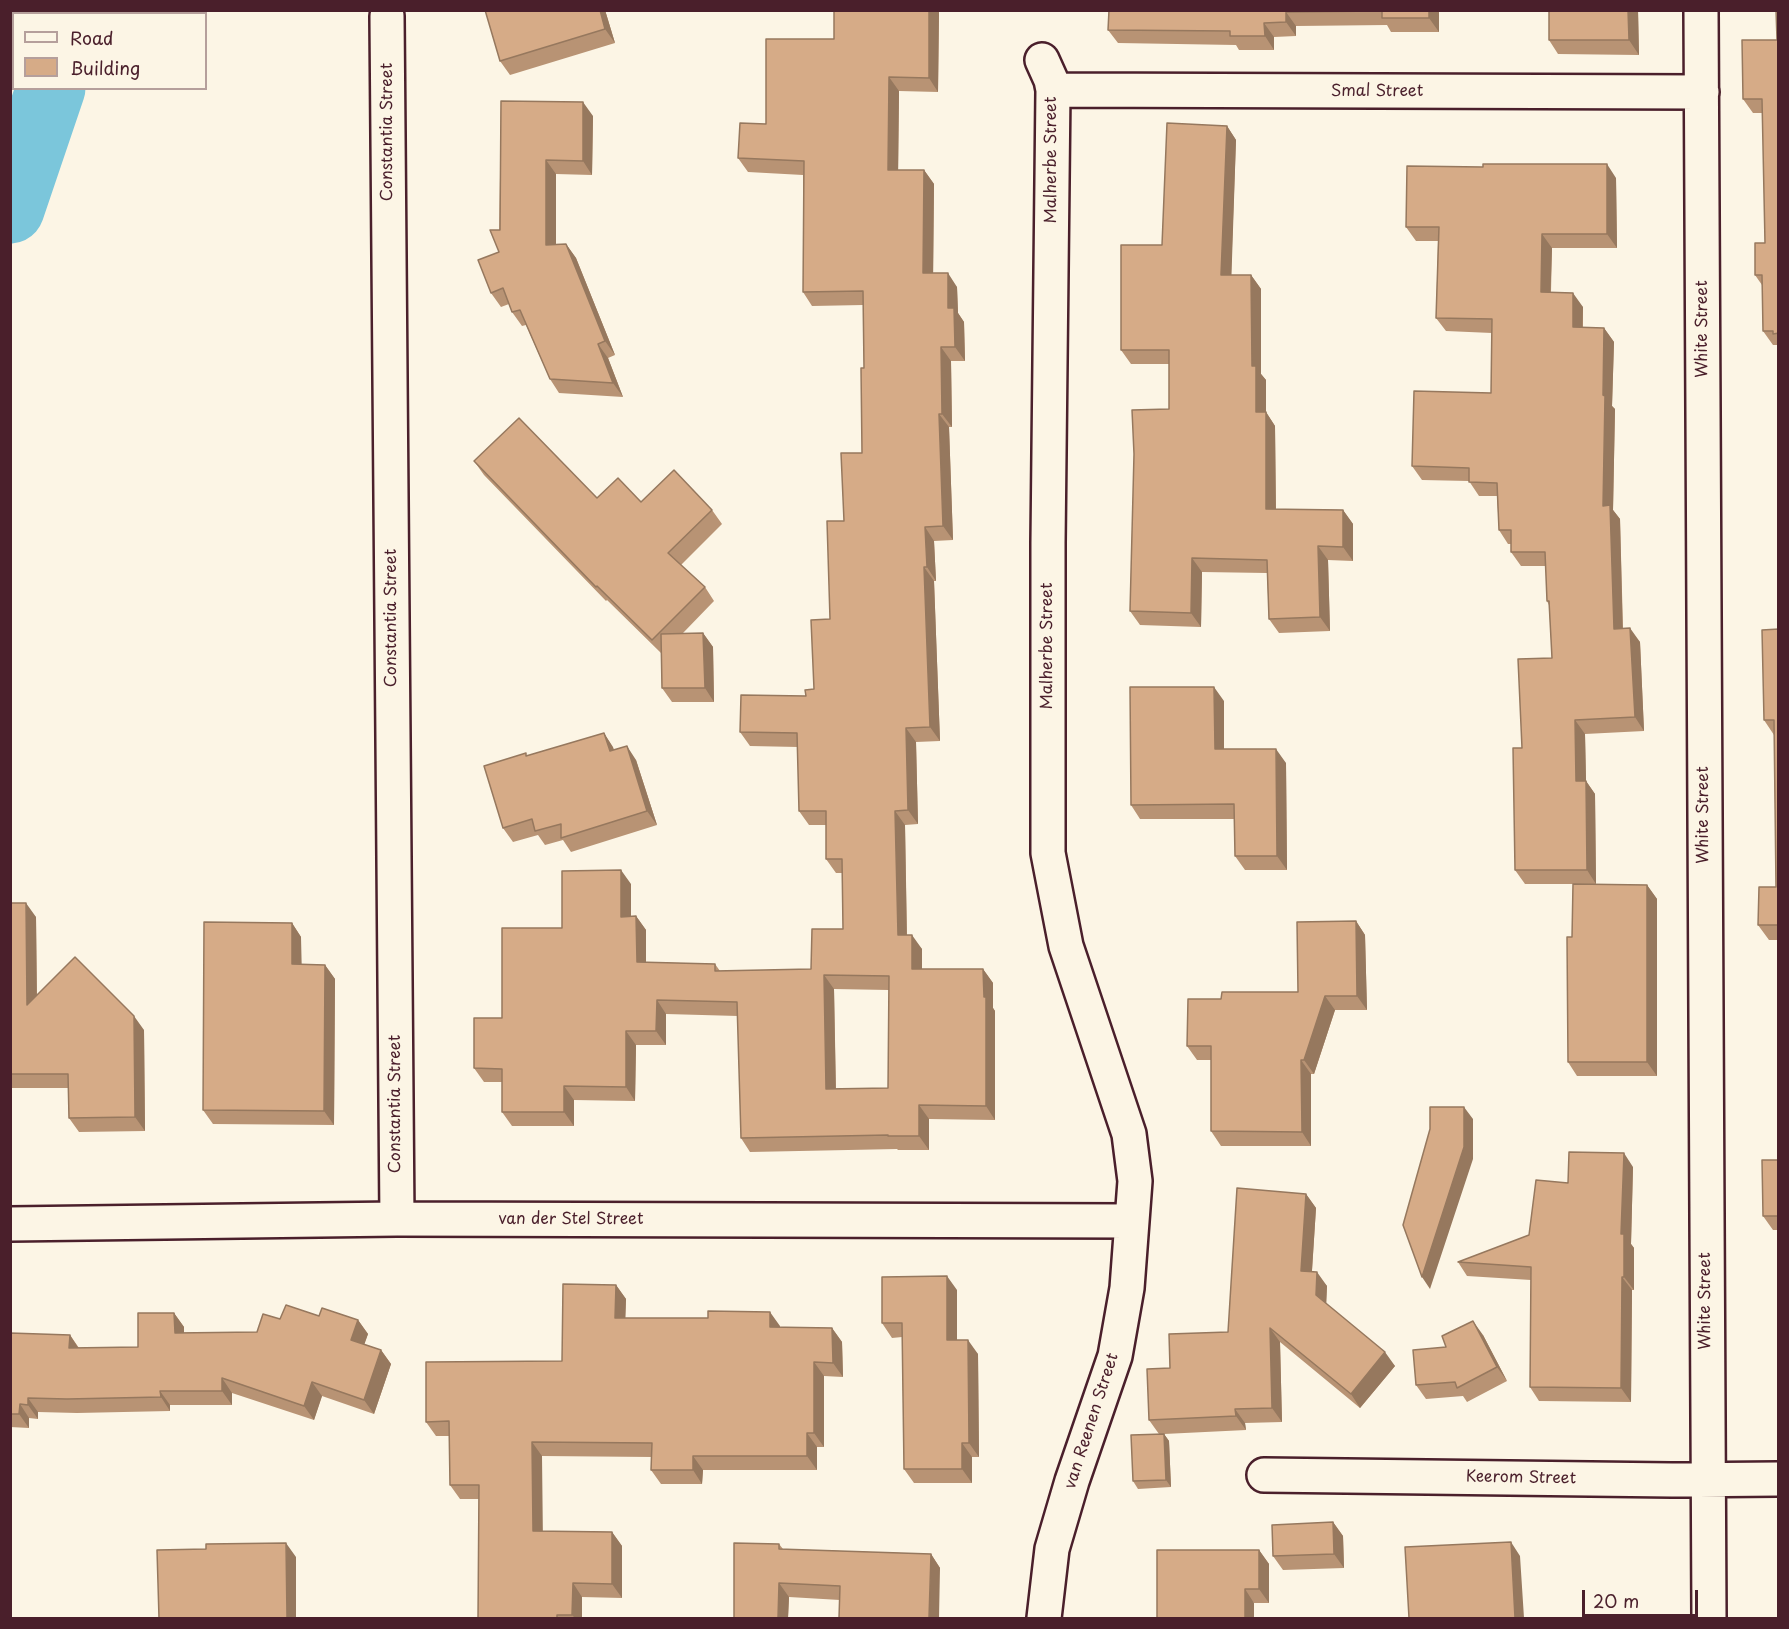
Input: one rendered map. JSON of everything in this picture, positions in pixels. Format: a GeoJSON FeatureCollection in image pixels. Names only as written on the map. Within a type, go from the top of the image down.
{"type":"FeatureCollection","features":[{"type":"Feature","properties":{"kind":"street","name":"White Street"},"geometry":{"type":"LineString","coordinates":[[1701,10],[1708,1618]]}},
{"type":"Feature","properties":{"kind":"street","name":"Constantia Street"},"geometry":{"type":"LineString","coordinates":[[387,16],[397,1219]]}},
{"type":"Feature","properties":{"kind":"street","name":"Malherbe Street"},"geometry":{"type":"LineString","coordinates":[[1042,60],[1053,90],[1048,542],[1048,853],[1066,946],[1129,1134],[1135,1181],[1132,1221]]}},
{"type":"Feature","properties":{"kind":"street","name":"Smal Street"},"geometry":{"type":"LineString","coordinates":[[1053,90],[1702,92]]}},
{"type":"Feature","properties":{"kind":"street","name":"van der Stel Street"},"geometry":{"type":"LineString","coordinates":[[10,1224],[397,1219],[1132,1221]]}},
{"type":"Feature","properties":{"kind":"street","name":"van Reenen Street"},"geometry":{"type":"LineString","coordinates":[[1044,1618],[1052,1550],[1072,1481],[1115,1356],[1127,1288],[1132,1221]]}},
{"type":"Feature","properties":{"kind":"street","name":"Keerom Street"},"geometry":{"type":"LineString","coordinates":[[1264,1475],[1672,1480],[1779,1479]]}},
{"type":"Feature","properties":{"kind":"building"},"geometry":{"type":"Polygon","coordinates":[[[485,10],[600,10],[605,29],[500,61],[485,10]]]}},
{"type":"Feature","properties":{"kind":"building"},"geometry":{"type":"Polygon","coordinates":[[[834,10],[929,10],[929,78],[889,77],[888,170],[924,170],[923,273],[948,273],[948,308],[954,308],[955,347],[941,347],[942,414],[939,414],[943,526],[925,527],[927,567],[924,567],[930,727],[906,728],[908,810],[895,811],[898,935],[912,935],[912,969],[983,969],[984,997],[986,997],[986,1106],[919,1105],[919,1136],[741,1138],[737,1002],[657,1000],[656,1031],[626,1031],[626,1087],[564,1086],[564,1112],[502,1112],[502,1069],[474,1068],[474,1018],[502,1018],[502,928],[562,928],[562,871],[621,870],[621,917],[636,916],[637,962],[715,964],[715,971],[811,969],[812,929],[843,929],[842,859],[826,859],[826,811],[799,811],[797,733],[740,732],[741,695],[806,696],[805,690],[814,689],[811,620],[830,619],[827,521],[844,521],[841,453],[862,453],[863,291],[803,292],[804,161],[738,158],[740,123],[766,124],[766,39],[834,39],[834,10]],[[824,975],[826,1089],[888,1088],[889,976],[824,975]]]}},
{"type":"Feature","properties":{"kind":"building"},"geometry":{"type":"Polygon","coordinates":[[[1109,10],[1429,10],[1429,18],[1382,18],[1382,11],[1286,12],[1286,22],[1264,23],[1265,36],[1230,36],[1230,31],[1108,30],[1109,10]]]}},
{"type":"Feature","properties":{"kind":"building"},"geometry":{"type":"Polygon","coordinates":[[[1549,10],[1628,10],[1629,40],[1549,40],[1549,10]]]}},
{"type":"Feature","properties":{"kind":"building"},"geometry":{"type":"Polygon","coordinates":[[[1776,10],[1779,10],[1779,333],[1773,334],[1773,331],[1763,331],[1762,275],[1755,275],[1755,243],[1765,243],[1762,99],[1743,99],[1742,40],[1777,40],[1776,10]]]}},
{"type":"Feature","properties":{"kind":"building"},"geometry":{"type":"Polygon","coordinates":[[[501,101],[583,102],[583,161],[546,160],[546,245],[566,244],[605,341],[598,344],[613,383],[550,379],[520,310],[512,312],[503,288],[491,293],[478,260],[499,252],[490,230],[500,230],[501,101]]]}},
{"type":"Feature","properties":{"kind":"building"},"geometry":{"type":"Polygon","coordinates":[[[1167,123],[1227,126],[1221,275],[1251,275],[1252,366],[1256,366],[1256,412],[1266,412],[1266,509],[1343,510],[1343,547],[1318,546],[1320,617],[1269,619],[1267,560],[1192,558],[1191,613],[1130,611],[1134,454],[1132,410],[1169,409],[1169,350],[1121,350],[1121,245],[1162,245],[1167,123]]]}},
{"type":"Feature","properties":{"kind":"building"},"geometry":{"type":"Polygon","coordinates":[[[1483,164],[1607,164],[1607,234],[1542,234],[1541,292],[1573,293],[1573,327],[1604,328],[1603,506],[1610,505],[1614,629],[1630,628],[1635,717],[1575,720],[1576,781],[1586,781],[1587,870],[1515,870],[1513,748],[1522,748],[1518,659],[1552,658],[1545,552],[1511,552],[1511,530],[1499,530],[1497,483],[1469,482],[1469,468],[1412,466],[1414,391],[1491,393],[1492,319],[1436,318],[1439,227],[1406,227],[1407,166],[1483,167],[1483,164]]]}},
{"type":"Feature","properties":{"kind":"building"},"geometry":{"type":"Polygon","coordinates":[[[519,418],[597,498],[618,478],[641,502],[674,470],[712,510],[668,553],[705,587],[652,640],[596,587],[474,461],[519,418]]]}},
{"type":"Feature","properties":{"kind":"building"},"geometry":{"type":"Polygon","coordinates":[[[1779,629],[1779,925],[1758,925],[1759,887],[1776,887],[1774,720],[1764,720],[1762,630],[1779,629]]]}},
{"type":"Feature","properties":{"kind":"building"},"geometry":{"type":"Polygon","coordinates":[[[703,633],[705,688],[662,688],[661,634],[703,633]]]}},
{"type":"Feature","properties":{"kind":"building"},"geometry":{"type":"Polygon","coordinates":[[[1130,687],[1214,687],[1215,749],[1276,749],[1277,856],[1235,856],[1234,804],[1131,805],[1130,687]]]}},
{"type":"Feature","properties":{"kind":"building"},"geometry":{"type":"Polygon","coordinates":[[[604,733],[610,751],[627,746],[647,811],[561,838],[561,824],[535,831],[532,819],[503,828],[484,766],[604,733]]]}},
{"type":"Feature","properties":{"kind":"building"},"geometry":{"type":"Polygon","coordinates":[[[1573,884],[1647,885],[1647,1062],[1568,1062],[1567,937],[1572,937],[1573,884]]]}},
{"type":"Feature","properties":{"kind":"building"},"geometry":{"type":"Polygon","coordinates":[[[10,903],[26,903],[27,1005],[75,957],[134,1016],[135,1117],[69,1118],[68,1074],[10,1074],[10,903]]]}},
{"type":"Feature","properties":{"kind":"building"},"geometry":{"type":"Polygon","coordinates":[[[1356,921],[1357,996],[1325,996],[1304,1060],[1301,1060],[1302,1132],[1211,1131],[1211,1046],[1187,1046],[1188,999],[1221,999],[1222,992],[1298,992],[1297,922],[1356,921]]]}},
{"type":"Feature","properties":{"kind":"building"},"geometry":{"type":"Polygon","coordinates":[[[204,922],[292,923],[292,964],[325,965],[324,1111],[203,1110],[204,922]]]}},
{"type":"Feature","properties":{"kind":"building"},"geometry":{"type":"Polygon","coordinates":[[[1430,1107],[1464,1107],[1464,1147],[1422,1277],[1403,1225],[1430,1129],[1430,1107]]]}},
{"type":"Feature","properties":{"kind":"building"},"geometry":{"type":"Polygon","coordinates":[[[1569,1152],[1624,1153],[1621,1234],[1624,1234],[1624,1277],[1622,1277],[1621,1388],[1530,1387],[1531,1267],[1458,1262],[1529,1235],[1536,1180],[1568,1183],[1569,1152]]]}},
{"type":"Feature","properties":{"kind":"building"},"geometry":{"type":"Polygon","coordinates":[[[1762,1160],[1779,1160],[1779,1216],[1763,1216],[1762,1160]]]}},
{"type":"Feature","properties":{"kind":"building"},"geometry":{"type":"Polygon","coordinates":[[[1237,1188],[1306,1194],[1301,1271],[1317,1272],[1316,1295],[1385,1352],[1351,1394],[1270,1328],[1272,1408],[1235,1409],[1236,1416],[1149,1420],[1147,1369],[1170,1368],[1169,1334],[1228,1332],[1237,1188]]]}},
{"type":"Feature","properties":{"kind":"building"},"geometry":{"type":"Polygon","coordinates":[[[947,1276],[947,1340],[968,1340],[969,1443],[962,1443],[962,1469],[904,1469],[902,1323],[882,1323],[882,1277],[947,1276]]]}},
{"type":"Feature","properties":{"kind":"building"},"geometry":{"type":"Polygon","coordinates":[[[563,1284],[616,1285],[615,1318],[708,1318],[708,1311],[770,1312],[770,1327],[832,1328],[833,1363],[814,1362],[814,1433],[807,1433],[807,1456],[693,1456],[693,1470],[651,1470],[652,1443],[532,1442],[533,1531],[612,1532],[612,1584],[573,1583],[572,1615],[557,1615],[557,1618],[478,1618],[479,1485],[450,1485],[449,1421],[426,1422],[426,1362],[562,1361],[563,1284]]]}},
{"type":"Feature","properties":{"kind":"building"},"geometry":{"type":"Polygon","coordinates":[[[286,1305],[319,1316],[322,1308],[358,1320],[351,1340],[381,1350],[364,1400],[312,1382],[304,1406],[222,1378],[222,1391],[160,1391],[161,1397],[28,1398],[28,1405],[20,1404],[19,1414],[10,1414],[10,1333],[70,1335],[69,1348],[138,1347],[138,1313],[174,1313],[175,1333],[257,1332],[263,1314],[280,1319],[286,1305]]]}},
{"type":"Feature","properties":{"kind":"building"},"geometry":{"type":"Polygon","coordinates":[[[1473,1321],[1497,1367],[1457,1388],[1455,1382],[1416,1385],[1413,1350],[1446,1347],[1442,1336],[1473,1321]]]}},
{"type":"Feature","properties":{"kind":"building"},"geometry":{"type":"Polygon","coordinates":[[[1164,1434],[1166,1480],[1133,1481],[1131,1435],[1164,1434]]]}},
{"type":"Feature","properties":{"kind":"building"},"geometry":{"type":"Polygon","coordinates":[[[1333,1522],[1334,1554],[1273,1556],[1272,1525],[1333,1522]]]}},
{"type":"Feature","properties":{"kind":"building"},"geometry":{"type":"Polygon","coordinates":[[[1511,1542],[1515,1618],[1409,1618],[1405,1547],[1511,1542]]]}},
{"type":"Feature","properties":{"kind":"building"},"geometry":{"type":"Polygon","coordinates":[[[286,1543],[287,1618],[159,1618],[157,1550],[206,1549],[206,1544],[286,1543]]]}},
{"type":"Feature","properties":{"kind":"building"},"geometry":{"type":"Polygon","coordinates":[[[734,1543],[779,1544],[779,1549],[931,1554],[929,1618],[839,1618],[840,1586],[779,1583],[778,1618],[734,1618],[734,1543]]]}},
{"type":"Feature","properties":{"kind":"building"},"geometry":{"type":"Polygon","coordinates":[[[1157,1550],[1259,1550],[1259,1589],[1245,1589],[1245,1618],[1157,1618],[1157,1550]]]}},
{"type":"Feature","properties":{"kind":"waterway"},"geometry":{"type":"LineString","coordinates":[[10,209],[50,90]]}}]}
